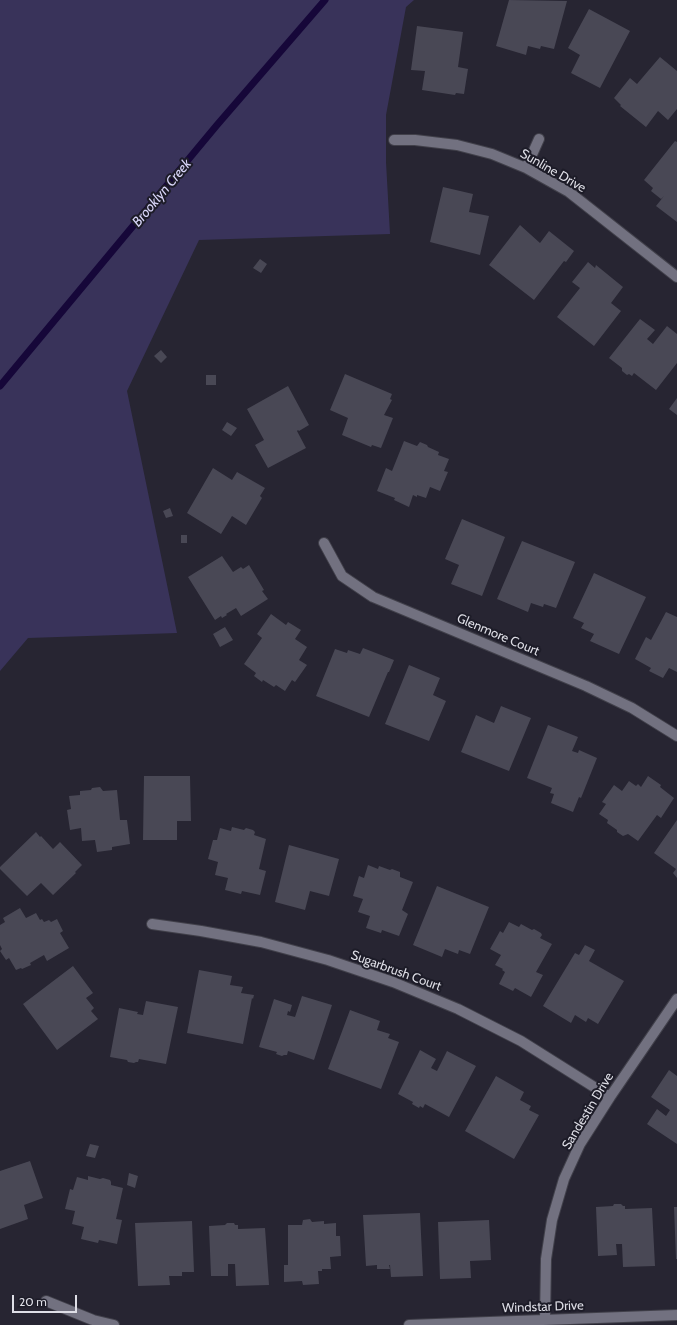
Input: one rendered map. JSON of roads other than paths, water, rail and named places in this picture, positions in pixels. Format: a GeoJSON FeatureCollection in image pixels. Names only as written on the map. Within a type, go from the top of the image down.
{"type":"FeatureCollection","features":[{"type":"Feature","properties":{"kind":"street"},"geometry":{"type":"LineString","coordinates":[[526,168],[540,139]]}},
{"type":"Feature","properties":{"kind":"street","name":"Sunline Drive"},"geometry":{"type":"LineString","coordinates":[[394,140],[415,140],[457,145],[492,154],[526,168],[569,192],[677,278]]}},
{"type":"Feature","properties":{"kind":"street","name":"Glenmore Court"},"geometry":{"type":"LineString","coordinates":[[324,543],[342,576],[373,597],[586,686],[632,708],[677,736]]}},
{"type":"Feature","properties":{"kind":"street","name":"Sugarbrush Court"},"geometry":{"type":"LineString","coordinates":[[152,924],[261,942],[328,960],[393,982],[458,1009],[514,1038],[610,1097]]}},
{"type":"Feature","properties":{"kind":"street","name":"Sandestin Drive"},"geometry":{"type":"LineString","coordinates":[[545,1320],[546,1259],[552,1220],[564,1179],[580,1144],[677,999]]}},
{"type":"Feature","properties":{"kind":"street"},"geometry":{"type":"LineString","coordinates":[[46,1301],[93,1320],[114,1325]]}},
{"type":"Feature","properties":{"kind":"street","name":"Windstar Drive"},"geometry":{"type":"LineString","coordinates":[[409,1325],[677,1315]]}},
{"type":"Feature","properties":{"kind":"waterway","name":"Brooklyn Creek"},"geometry":{"type":"LineString","coordinates":[[0,386],[217,125],[325,0]]}}]}
